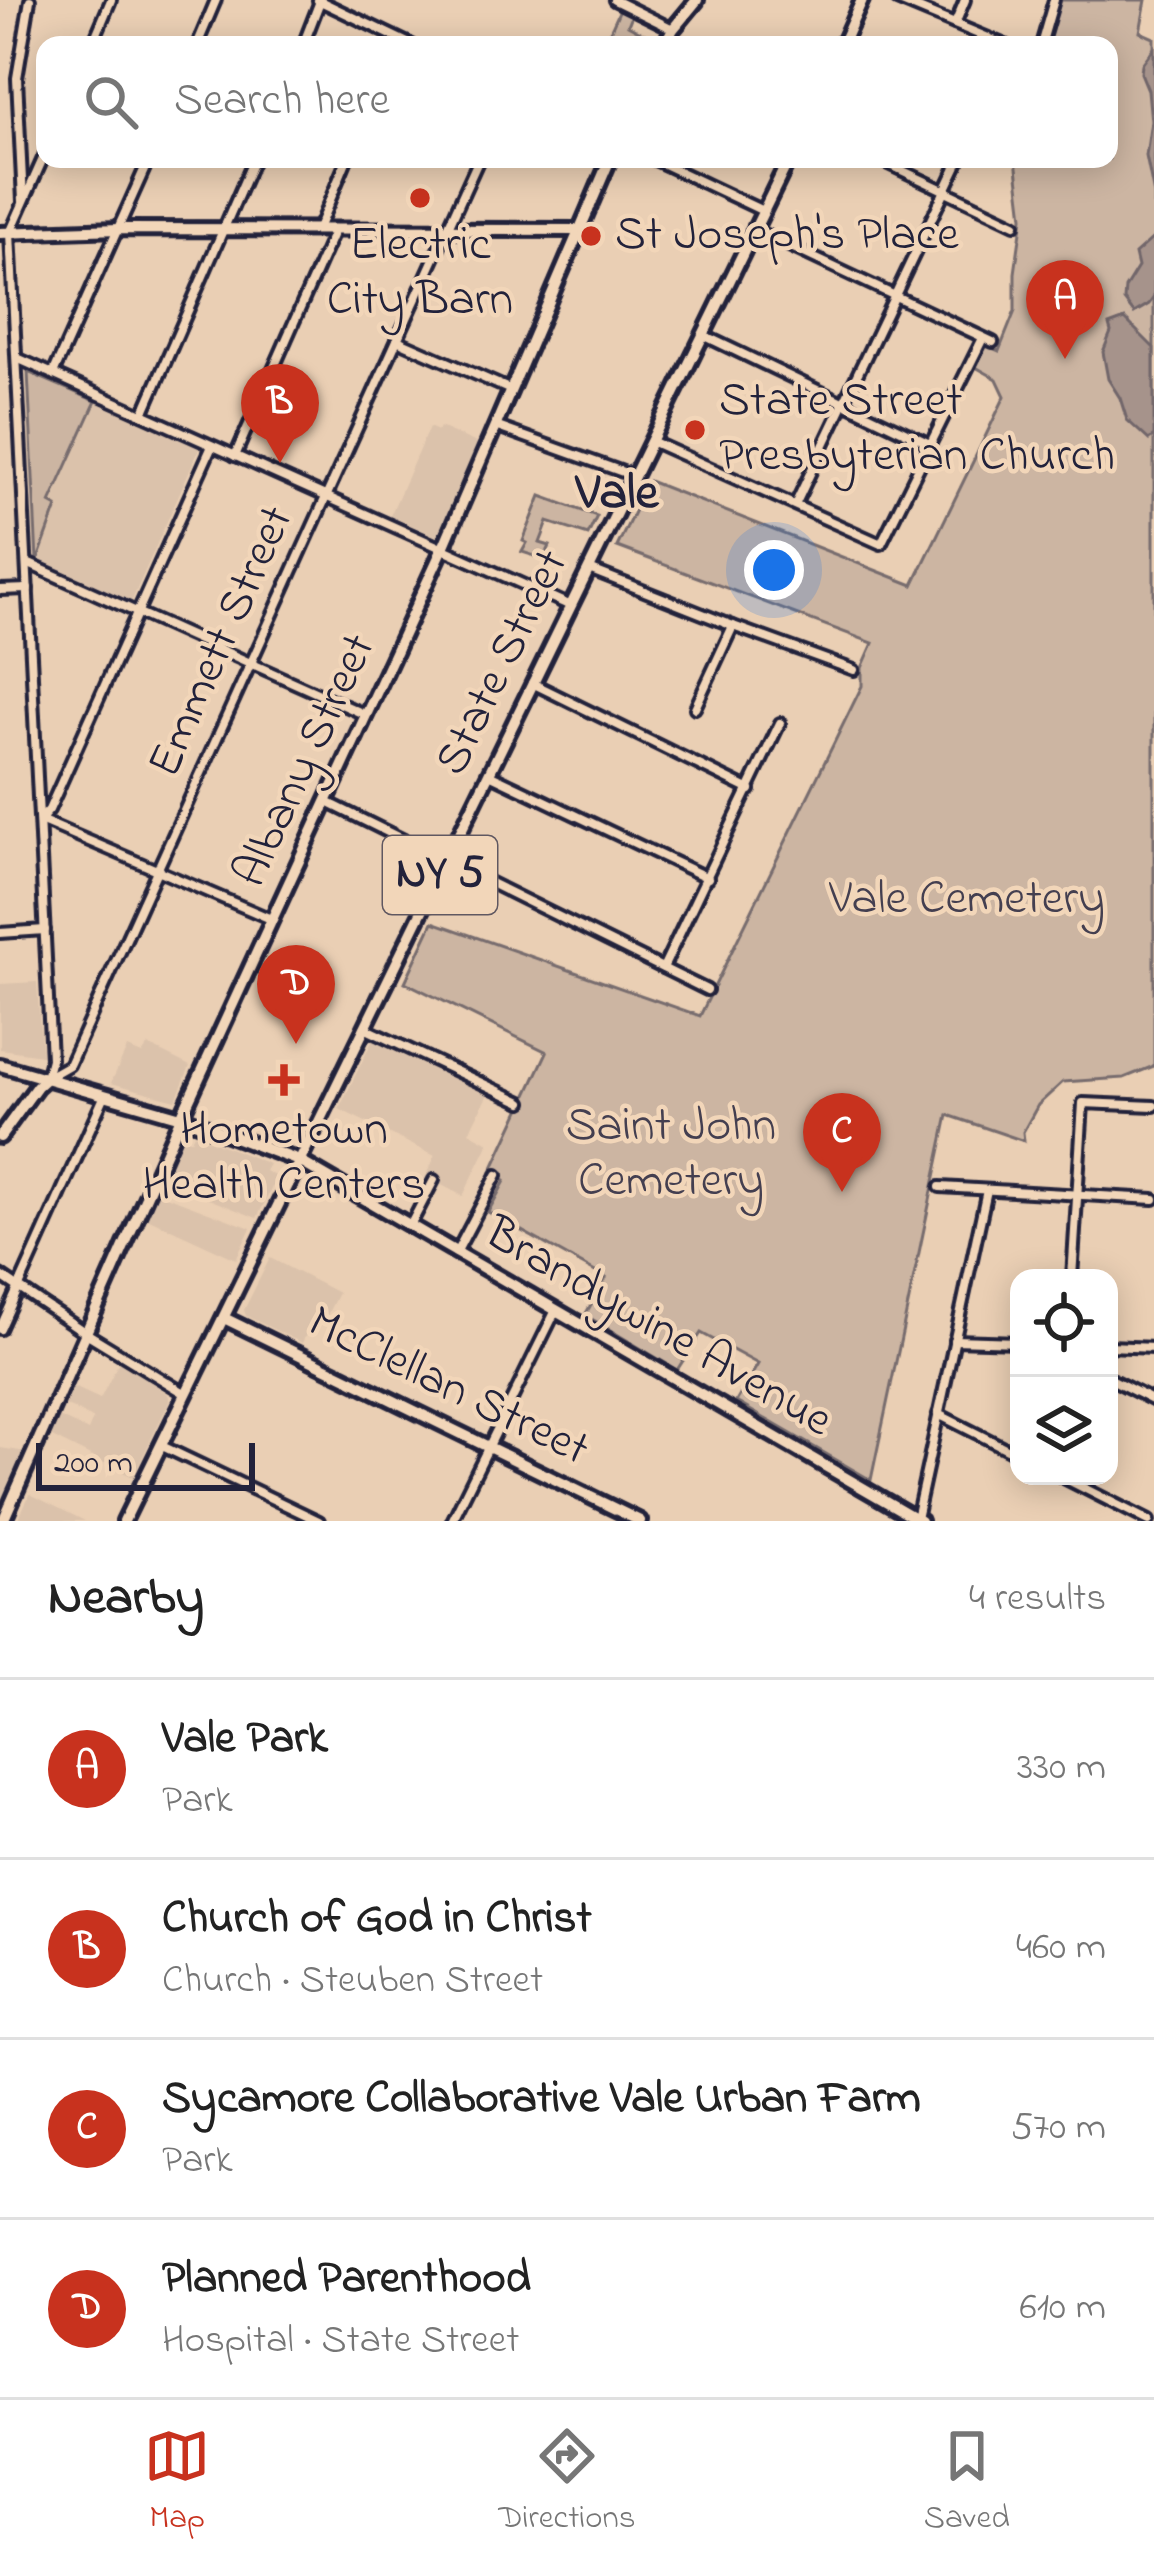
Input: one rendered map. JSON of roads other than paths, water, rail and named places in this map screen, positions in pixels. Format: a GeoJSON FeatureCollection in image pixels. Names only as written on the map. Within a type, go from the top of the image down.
{"type":"FeatureCollection","features":[{"type":"Feature","properties":{"kind":"main road"},"geometry":{"type":"LineString","coordinates":[[669,36],[697,0]]}},
{"type":"Feature","properties":{"kind":"main road"},"geometry":{"type":"LineString","coordinates":[[846,36],[862,0]]}},
{"type":"Feature","properties":{"kind":"main road","name":"Albany Street"},"geometry":{"type":"LineString","coordinates":[[3,1521],[181,1117],[443,548],[606,168]]}},
{"type":"Feature","properties":{"kind":"main road","name":"State Street"},"geometry":{"type":"LineString","coordinates":[[124,1521],[785,168]]}},
{"type":"Feature","properties":{"kind":"main road"},"geometry":{"type":"LineString","coordinates":[[5,233],[579,230]]}},
{"type":"Feature","properties":{"kind":"main road","name":"Brandywine Avenue"},"geometry":{"type":"LineString","coordinates":[[0,1065],[181,1117],[299,1161],[918,1520]]}},
{"type":"Feature","properties":{"kind":"main road"},"geometry":{"type":"LineString","coordinates":[[0,1137],[46,1078]]}},
{"type":"Feature","properties":{"kind":"main road","name":"McClellan Street"},"geometry":{"type":"LineString","coordinates":[[224,1318],[640,1521]]}},
{"type":"Feature","properties":{"kind":"street"},"geometry":{"type":"LineString","coordinates":[[23,205],[17,78],[30,0]]}},
{"type":"Feature","properties":{"kind":"street"},"geometry":{"type":"LineString","coordinates":[[96,36],[111,0]]}},
{"type":"Feature","properties":{"kind":"street"},"geometry":{"type":"LineString","coordinates":[[201,36],[216,0]]}},
{"type":"Feature","properties":{"kind":"street"},"geometry":{"type":"LineString","coordinates":[[614,0],[673,28]]}},
{"type":"Feature","properties":{"kind":"street"},"geometry":{"type":"LineString","coordinates":[[897,0],[984,36]]}},
{"type":"Feature","properties":{"kind":"street"},"geometry":{"type":"LineString","coordinates":[[955,24],[965,0]]}},
{"type":"Feature","properties":{"kind":"street"},"geometry":{"type":"LineString","coordinates":[[1044,36],[1054,0]]}},
{"type":"Feature","properties":{"kind":"street"},"geometry":{"type":"LineString","coordinates":[[306,36],[320,1],[393,36]]}},
{"type":"Feature","properties":{"kind":"street"},"geometry":{"type":"LineString","coordinates":[[39,168],[5,233],[40,820],[51,1059],[46,1078]]}},
{"type":"Feature","properties":{"kind":"street"},"geometry":{"type":"LineString","coordinates":[[53,374],[144,168]]}},
{"type":"Feature","properties":{"kind":"street"},"geometry":{"type":"LineString","coordinates":[[143,414],[250,168]]}},
{"type":"Feature","properties":{"kind":"street"},"geometry":{"type":"LineString","coordinates":[[318,229],[343,168]]}},
{"type":"Feature","properties":{"kind":"street","name":"Emmett Street"},"geometry":{"type":"LineString","coordinates":[[46,1078],[69,1065],[475,168]]}},
{"type":"Feature","properties":{"kind":"street"},"geometry":{"type":"LineString","coordinates":[[672,168],[764,211]]}},
{"type":"Feature","properties":{"kind":"street"},"geometry":{"type":"LineString","coordinates":[[897,168],[1016,224]]}},
{"type":"Feature","properties":{"kind":"street"},"geometry":{"type":"LineString","coordinates":[[795,505],[956,168]]}},
{"type":"Feature","properties":{"kind":"street"},"geometry":{"type":"LineString","coordinates":[[236,456],[335,230]]}},
{"type":"Feature","properties":{"kind":"street"},"geometry":{"type":"LineString","coordinates":[[651,441],[881,544],[988,340],[755,230]]}},
{"type":"Feature","properties":{"kind":"street"},"geometry":{"type":"LineString","coordinates":[[703,335],[931,444]]}},
{"type":"Feature","properties":{"kind":"street"},"geometry":{"type":"LineString","coordinates":[[398,340],[511,390]]}},
{"type":"Feature","properties":{"kind":"street"},"geometry":{"type":"LineString","coordinates":[[16,358],[571,606]]}},
{"type":"Feature","properties":{"kind":"street"},"geometry":{"type":"LineString","coordinates":[[495,426],[634,476]]}},
{"type":"Feature","properties":{"kind":"street"},"geometry":{"type":"LineString","coordinates":[[40,820],[49,810],[212,446]]}},
{"type":"Feature","properties":{"kind":"street"},"geometry":{"type":"LineString","coordinates":[[27,563],[366,715]]}},
{"type":"Feature","properties":{"kind":"street"},"geometry":{"type":"LineString","coordinates":[[589,569],[854,670]]}},
{"type":"Feature","properties":{"kind":"street"},"geometry":{"type":"LineString","coordinates":[[0,590],[28,589]]}},
{"type":"Feature","properties":{"kind":"street"},"geometry":{"type":"LineString","coordinates":[[695,708],[733,626]]}},
{"type":"Feature","properties":{"kind":"street"},"geometry":{"type":"LineString","coordinates":[[532,683],[750,790]]}},
{"type":"Feature","properties":{"kind":"street"},"geometry":{"type":"LineString","coordinates":[[663,968],[780,723]]}},
{"type":"Feature","properties":{"kind":"street"},"geometry":{"type":"LineString","coordinates":[[489,774],[708,878]]}},
{"type":"Feature","properties":{"kind":"street"},"geometry":{"type":"LineString","coordinates":[[325,801],[707,990]]}},
{"type":"Feature","properties":{"kind":"street"},"geometry":{"type":"LineString","coordinates":[[40,820],[273,920]]}},
{"type":"Feature","properties":{"kind":"street"},"geometry":{"type":"LineString","coordinates":[[0,933],[45,930]]}},
{"type":"Feature","properties":{"kind":"street"},"geometry":{"type":"LineString","coordinates":[[364,1028],[522,1102]]}},
{"type":"Feature","properties":{"kind":"street"},"geometry":{"type":"LineString","coordinates":[[0,1328],[105,1095]]}},
{"type":"Feature","properties":{"kind":"street"},"geometry":{"type":"LineString","coordinates":[[1073,1269],[1083,1103],[1154,1106]]}},
{"type":"Feature","properties":{"kind":"street"},"geometry":{"type":"LineString","coordinates":[[456,1253],[497,1175]]}},
{"type":"Feature","properties":{"kind":"street"},"geometry":{"type":"LineString","coordinates":[[410,1226],[434,1180]]}},
{"type":"Feature","properties":{"kind":"street"},"geometry":{"type":"LineString","coordinates":[[940,1187],[1154,1199]]}},
{"type":"Feature","properties":{"kind":"street"},"geometry":{"type":"LineString","coordinates":[[918,1520],[987,1190]]}},
{"type":"Feature","properties":{"kind":"street"},"geometry":{"type":"LineString","coordinates":[[0,1275],[187,1395]]}},
{"type":"Feature","properties":{"kind":"street"},"geometry":{"type":"LineString","coordinates":[[452,1521],[555,1312]]}},
{"type":"Feature","properties":{"kind":"street"},"geometry":{"type":"LineString","coordinates":[[954,1340],[1010,1342]]}},
{"type":"Feature","properties":{"kind":"street"},"geometry":{"type":"LineString","coordinates":[[1118,1346],[1154,1348]]}},
{"type":"Feature","properties":{"kind":"street"},"geometry":{"type":"LineString","coordinates":[[1118,1383],[1154,1401]]}},
{"type":"Feature","properties":{"kind":"street"},"geometry":{"type":"LineString","coordinates":[[938,1414],[1010,1450]]}},
{"type":"Feature","properties":{"kind":"street"},"geometry":{"type":"LineString","coordinates":[[162,1446],[319,1521]]}},
{"type":"Feature","properties":{"kind":"street"},"geometry":{"type":"LineString","coordinates":[[1078,1485],[1149,1521]]}},
{"type":"Feature","properties":{"kind":"place","name":"Electric City Barn"},"geometry":{"type":"Point","coordinates":[420,198]}},
{"type":"Feature","properties":{"kind":"place","name":"St Joseph's Place"},"geometry":{"type":"Point","coordinates":[591,236]}},
{"type":"Feature","properties":{"kind":"place","name":"Vale Park"},"geometry":{"type":"Point","coordinates":[1065,359]}},
{"type":"Feature","properties":{"kind":"place","name":"State Street Presbyterian Church"},"geometry":{"type":"Point","coordinates":[695,430]}},
{"type":"Feature","properties":{"kind":"place","name":"Church of God in Christ"},"geometry":{"type":"Point","coordinates":[280,463]}},
{"type":"Feature","properties":{"kind":"place","name":"Planned Parenthood"},"geometry":{"type":"Point","coordinates":[296,1044]}},
{"type":"Feature","properties":{"kind":"place","name":"Hometown Health Centers"},"geometry":{"type":"Point","coordinates":[284,1080]}},
{"type":"Feature","properties":{"kind":"place","name":"Sycamore Collaborative Vale Urban Farm"},"geometry":{"type":"Point","coordinates":[842,1192]}},
{"type":"Feature","properties":{"kind":"district","name":"Vale"},"geometry":{"type":"Point","coordinates":[617,494]}},
{"type":"Feature","properties":{"kind":"park label","name":"Vale Cemetery"},"geometry":{"type":"Point","coordinates":[967,900]}},
{"type":"Feature","properties":{"kind":"park label","name":"Saint John Cemetery"},"geometry":{"type":"Point","coordinates":[671,1154]}}]}
